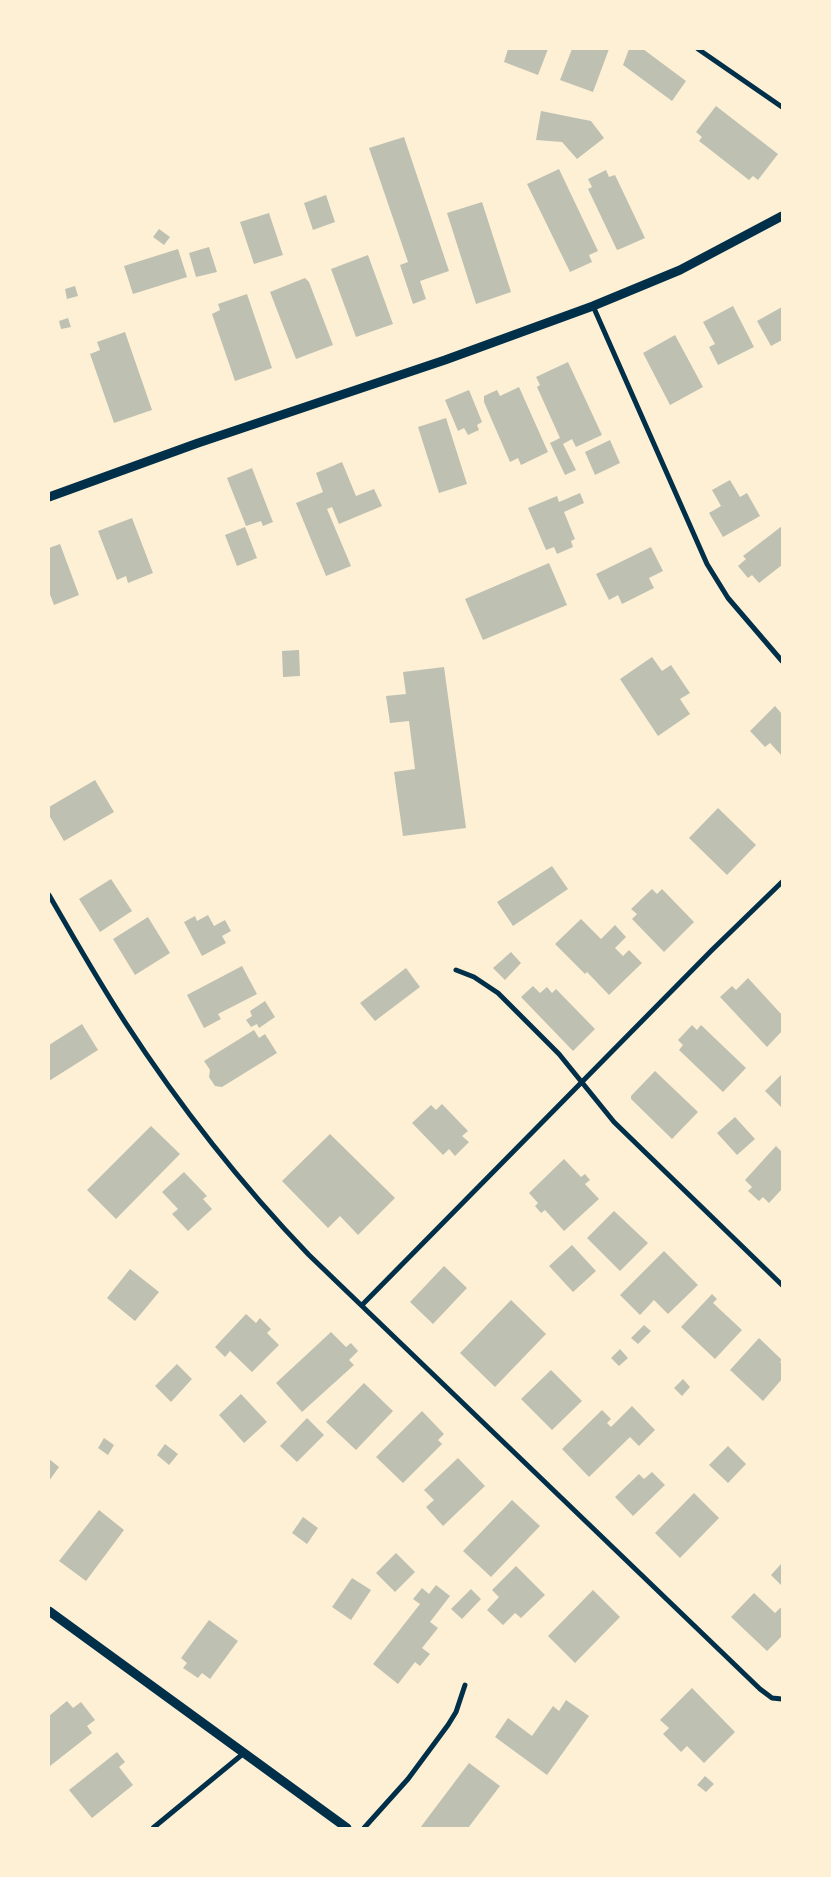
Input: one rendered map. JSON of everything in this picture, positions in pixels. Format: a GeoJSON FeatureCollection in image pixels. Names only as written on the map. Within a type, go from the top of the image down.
{"type":"FeatureCollection","features":[{"type":"Feature","properties":{"kind":"street"},"geometry":{"type":"LineString","coordinates":[[698,49],[782,107]]}},
{"type":"Feature","properties":{"kind":"street"},"geometry":{"type":"LineString","coordinates":[[49,497],[198,443],[427,366],[593,306],[680,270],[782,216]]}},
{"type":"Feature","properties":{"kind":"street"},"geometry":{"type":"LineString","coordinates":[[593,306],[707,564],[728,598],[782,661]]}},
{"type":"Feature","properties":{"kind":"street"},"geometry":{"type":"LineString","coordinates":[[362,1305],[718,944],[782,882]]}},
{"type":"Feature","properties":{"kind":"street"},"geometry":{"type":"LineString","coordinates":[[49,895],[126,1023],[223,1158],[276,1220],[760,1689],[772,1698],[781,1700]]}},
{"type":"Feature","properties":{"kind":"street"},"geometry":{"type":"LineString","coordinates":[[456,970],[474,977],[498,993],[559,1054],[614,1122],[782,1285]]}},
{"type":"Feature","properties":{"kind":"street"},"geometry":{"type":"LineString","coordinates":[[49,1611],[347,1828]]}},
{"type":"Feature","properties":{"kind":"street"},"geometry":{"type":"LineString","coordinates":[[364,1828],[408,1779],[448,1726],[456,1712],[465,1685]]}},
{"type":"Feature","properties":{"kind":"street"},"geometry":{"type":"LineString","coordinates":[[153,1828],[244,1753]]}},
{"type":"Feature","properties":{"kind":"building"},"geometry":{"type":"Polygon","coordinates":[[[508,49],[548,49],[538,75],[504,62],[508,49]]]}},
{"type":"Feature","properties":{"kind":"building"},"geometry":{"type":"Polygon","coordinates":[[[572,49],[609,49],[593,92],[560,80],[572,49]]]}},
{"type":"Feature","properties":{"kind":"building"},"geometry":{"type":"Polygon","coordinates":[[[629,49],[643,49],[686,81],[672,101],[623,65],[629,49]]]}},
{"type":"Feature","properties":{"kind":"building"},"geometry":{"type":"Polygon","coordinates":[[[716,106],[778,154],[758,180],[753,176],[749,180],[699,141],[702,137],[696,132],[716,106]]]}},
{"type":"Feature","properties":{"kind":"building"},"geometry":{"type":"Polygon","coordinates":[[[541,111],[591,121],[604,138],[577,159],[562,142],[536,140],[541,111]]]}},
{"type":"Feature","properties":{"kind":"building"},"geometry":{"type":"Polygon","coordinates":[[[404,137],[449,271],[420,281],[426,299],[413,304],[400,265],[408,262],[369,148],[404,137]]]}},
{"type":"Feature","properties":{"kind":"building"},"geometry":{"type":"Polygon","coordinates":[[[559,169],[598,251],[589,255],[592,262],[570,272],[527,184],[559,169]]]}},
{"type":"Feature","properties":{"kind":"building"},"geometry":{"type":"Polygon","coordinates":[[[606,170],[609,177],[615,175],[645,238],[617,250],[588,189],[592,187],[588,179],[606,170]]]}},
{"type":"Feature","properties":{"kind":"building"},"geometry":{"type":"Polygon","coordinates":[[[326,195],[335,222],[313,230],[304,203],[326,195]]]}},
{"type":"Feature","properties":{"kind":"building"},"geometry":{"type":"Polygon","coordinates":[[[482,202],[511,292],[476,304],[447,213],[482,202]]]}},
{"type":"Feature","properties":{"kind":"building"},"geometry":{"type":"Polygon","coordinates":[[[269,213],[283,255],[254,264],[240,222],[269,213]]]}},
{"type":"Feature","properties":{"kind":"building"},"geometry":{"type":"Polygon","coordinates":[[[159,229],[170,237],[164,245],[153,237],[159,229]]]}},
{"type":"Feature","properties":{"kind":"building"},"geometry":{"type":"Polygon","coordinates":[[[209,247],[217,272],[196,277],[189,253],[209,247]]]}},
{"type":"Feature","properties":{"kind":"building"},"geometry":{"type":"Polygon","coordinates":[[[178,249],[187,277],[133,294],[124,266],[178,249]]]}},
{"type":"Feature","properties":{"kind":"building"},"geometry":{"type":"Polygon","coordinates":[[[368,255],[393,324],[356,337],[331,269],[368,255]]]}},
{"type":"Feature","properties":{"kind":"building"},"geometry":{"type":"Polygon","coordinates":[[[305,278],[309,282],[333,345],[296,359],[270,292],[305,278]]]}},
{"type":"Feature","properties":{"kind":"building"},"geometry":{"type":"Polygon","coordinates":[[[75,286],[78,296],[67,299],[65,289],[75,286]]]}},
{"type":"Feature","properties":{"kind":"building"},"geometry":{"type":"Polygon","coordinates":[[[247,294],[272,368],[235,381],[212,314],[220,310],[218,304],[247,294]]]}},
{"type":"Feature","properties":{"kind":"building"},"geometry":{"type":"Polygon","coordinates":[[[733,306],[754,347],[718,365],[709,347],[715,344],[703,322],[733,306]]]}},
{"type":"Feature","properties":{"kind":"building"},"geometry":{"type":"Polygon","coordinates":[[[782,307],[782,340],[771,346],[757,321],[782,307]]]}},
{"type":"Feature","properties":{"kind":"building"},"geometry":{"type":"Polygon","coordinates":[[[68,318],[71,327],[61,329],[59,321],[68,318]]]}},
{"type":"Feature","properties":{"kind":"building"},"geometry":{"type":"Polygon","coordinates":[[[125,332],[152,410],[114,423],[90,354],[100,350],[97,342],[125,332]]]}},
{"type":"Feature","properties":{"kind":"building"},"geometry":{"type":"Polygon","coordinates":[[[675,335],[703,387],[670,405],[643,353],[675,335]]]}},
{"type":"Feature","properties":{"kind":"building"},"geometry":{"type":"Polygon","coordinates":[[[568,362],[602,435],[576,447],[572,439],[563,444],[576,470],[565,475],[550,443],[560,438],[537,387],[540,385],[536,377],[568,362]]]}},
{"type":"Feature","properties":{"kind":"building"},"geometry":{"type":"Polygon","coordinates":[[[519,387],[548,452],[521,465],[518,458],[510,462],[484,402],[484,396],[497,390],[500,396],[519,387]]]}},
{"type":"Feature","properties":{"kind":"building"},"geometry":{"type":"Polygon","coordinates":[[[469,390],[482,422],[477,425],[479,430],[468,435],[464,428],[458,431],[445,400],[469,390]]]}},
{"type":"Feature","properties":{"kind":"building"},"geometry":{"type":"Polygon","coordinates":[[[446,418],[467,484],[439,493],[418,427],[446,418]]]}},
{"type":"Feature","properties":{"kind":"building"},"geometry":{"type":"Polygon","coordinates":[[[610,440],[620,463],[595,475],[585,452],[610,440]]]}},
{"type":"Feature","properties":{"kind":"building"},"geometry":{"type":"Polygon","coordinates":[[[342,462],[356,496],[374,489],[382,506],[339,524],[332,507],[327,509],[351,566],[326,576],[296,503],[323,492],[316,473],[342,462]]]}},
{"type":"Feature","properties":{"kind":"building"},"geometry":{"type":"Polygon","coordinates":[[[252,468],[273,522],[263,526],[261,521],[246,526],[227,478],[252,468]]]}},
{"type":"Feature","properties":{"kind":"building"},"geometry":{"type":"Polygon","coordinates":[[[730,480],[740,497],[747,493],[760,516],[723,537],[709,513],[721,506],[712,490],[730,480]]]}},
{"type":"Feature","properties":{"kind":"building"},"geometry":{"type":"Polygon","coordinates":[[[580,493],[584,503],[564,512],[575,539],[571,541],[573,547],[557,554],[554,547],[546,550],[528,508],[557,496],[559,502],[580,493]]]}},
{"type":"Feature","properties":{"kind":"building"},"geometry":{"type":"Polygon","coordinates":[[[132,518],[153,573],[128,583],[126,576],[117,580],[98,531],[132,518]]]}},
{"type":"Feature","properties":{"kind":"building"},"geometry":{"type":"Polygon","coordinates":[[[782,526],[782,565],[759,583],[752,575],[748,578],[738,566],[746,559],[743,556],[782,526]]]}},
{"type":"Feature","properties":{"kind":"building"},"geometry":{"type":"Polygon","coordinates":[[[245,527],[257,558],[237,566],[225,535],[245,527]]]}},
{"type":"Feature","properties":{"kind":"building"},"geometry":{"type":"Polygon","coordinates":[[[60,544],[79,595],[54,605],[49,592],[49,548],[60,544]]]}},
{"type":"Feature","properties":{"kind":"building"},"geometry":{"type":"Polygon","coordinates":[[[651,547],[663,571],[649,578],[654,588],[622,604],[618,595],[609,600],[596,574],[651,547]]]}},
{"type":"Feature","properties":{"kind":"building"},"geometry":{"type":"Polygon","coordinates":[[[549,563],[567,605],[483,640],[465,599],[549,563]]]}},
{"type":"Feature","properties":{"kind":"building"},"geometry":{"type":"Polygon","coordinates":[[[299,650],[300,676],[283,677],[282,651],[299,650]]]}},
{"type":"Feature","properties":{"kind":"building"},"geometry":{"type":"Polygon","coordinates":[[[652,657],[662,671],[671,665],[690,693],[680,699],[690,714],[658,736],[620,679],[652,657]]]}},
{"type":"Feature","properties":{"kind":"building"},"geometry":{"type":"Polygon","coordinates":[[[444,667],[466,828],[403,836],[394,772],[415,769],[409,721],[390,723],[386,696],[406,694],[403,672],[444,667]]]}},
{"type":"Feature","properties":{"kind":"building"},"geometry":{"type":"Polygon","coordinates":[[[775,706],[782,714],[782,756],[770,743],[765,747],[750,731],[775,706]]]}},
{"type":"Feature","properties":{"kind":"building"},"geometry":{"type":"Polygon","coordinates":[[[95,780],[114,812],[64,841],[49,815],[49,807],[95,780]]]}},
{"type":"Feature","properties":{"kind":"building"},"geometry":{"type":"Polygon","coordinates":[[[718,808],[756,845],[727,875],[689,838],[718,808]]]}},
{"type":"Feature","properties":{"kind":"building"},"geometry":{"type":"Polygon","coordinates":[[[552,866],[568,889],[513,926],[497,902],[552,866]]]}},
{"type":"Feature","properties":{"kind":"building"},"geometry":{"type":"Polygon","coordinates":[[[111,879],[132,911],[100,932],[79,899],[111,879]]]}},
{"type":"Feature","properties":{"kind":"building"},"geometry":{"type":"Polygon","coordinates":[[[652,889],[657,894],[662,889],[694,922],[664,952],[632,919],[637,914],[631,909],[652,889]]]}},
{"type":"Feature","properties":{"kind":"building"},"geometry":{"type":"Polygon","coordinates":[[[208,915],[214,926],[225,920],[231,931],[222,936],[226,943],[202,956],[184,922],[195,916],[197,921],[208,915]]]}},
{"type":"Feature","properties":{"kind":"building"},"geometry":{"type":"Polygon","coordinates":[[[148,917],[170,953],[135,975],[113,939],[148,917]]]}},
{"type":"Feature","properties":{"kind":"building"},"geometry":{"type":"Polygon","coordinates":[[[581,919],[601,939],[615,925],[626,937],[615,948],[623,956],[629,950],[642,963],[609,995],[587,972],[585,974],[555,944],[581,919]]]}},
{"type":"Feature","properties":{"kind":"building"},"geometry":{"type":"Polygon","coordinates":[[[511,952],[521,963],[505,980],[493,968],[511,952]]]}},
{"type":"Feature","properties":{"kind":"building"},"geometry":{"type":"Polygon","coordinates":[[[242,966],[257,994],[218,1014],[221,1019],[204,1028],[187,995],[242,966]]]}},
{"type":"Feature","properties":{"kind":"building"},"geometry":{"type":"Polygon","coordinates":[[[406,968],[420,987],[375,1021],[360,1003],[406,968]]]}},
{"type":"Feature","properties":{"kind":"building"},"geometry":{"type":"Polygon","coordinates":[[[748,978],[782,1015],[782,1031],[767,1047],[720,997],[732,986],[736,990],[748,978]]]}},
{"type":"Feature","properties":{"kind":"building"},"geometry":{"type":"Polygon","coordinates":[[[533,986],[540,993],[547,987],[552,993],[556,989],[595,1029],[573,1051],[521,997],[533,986]]]}},
{"type":"Feature","properties":{"kind":"building"},"geometry":{"type":"Polygon","coordinates":[[[265,1001],[275,1017],[259,1028],[257,1024],[251,1027],[246,1020],[252,1016],[250,1011],[265,1001]]]}},
{"type":"Feature","properties":{"kind":"building"},"geometry":{"type":"Polygon","coordinates":[[[82,1024],[98,1050],[49,1081],[49,1045],[82,1024]]]}},
{"type":"Feature","properties":{"kind":"building"},"geometry":{"type":"Polygon","coordinates":[[[692,1025],[697,1030],[701,1025],[746,1068],[723,1092],[679,1050],[683,1045],[678,1040],[692,1025]]]}},
{"type":"Feature","properties":{"kind":"building"},"geometry":{"type":"Polygon","coordinates":[[[254,1030],[259,1038],[265,1034],[277,1053],[222,1087],[215,1086],[209,1077],[210,1070],[204,1061],[254,1030]]]}},
{"type":"Feature","properties":{"kind":"building"},"geometry":{"type":"Polygon","coordinates":[[[655,1071],[698,1112],[672,1139],[631,1099],[631,1096],[655,1071]]]}},
{"type":"Feature","properties":{"kind":"building"},"geometry":{"type":"Polygon","coordinates":[[[782,1074],[782,1108],[765,1091],[782,1074]]]}},
{"type":"Feature","properties":{"kind":"building"},"geometry":{"type":"Polygon","coordinates":[[[442,1104],[468,1131],[462,1136],[469,1142],[455,1156],[449,1149],[443,1155],[412,1123],[431,1105],[436,1110],[442,1104]]]}},
{"type":"Feature","properties":{"kind":"building"},"geometry":{"type":"Polygon","coordinates":[[[735,1117],[755,1139],[737,1155],[717,1133],[735,1117]]]}},
{"type":"Feature","properties":{"kind":"building"},"geometry":{"type":"Polygon","coordinates":[[[151,1126],[180,1154],[116,1219],[87,1190],[151,1126]]]}},
{"type":"Feature","properties":{"kind":"building"},"geometry":{"type":"Polygon","coordinates":[[[330,1134],[395,1198],[358,1235],[340,1216],[328,1228],[282,1181],[330,1134]]]}},
{"type":"Feature","properties":{"kind":"building"},"geometry":{"type":"Polygon","coordinates":[[[776,1146],[782,1152],[782,1189],[769,1203],[763,1197],[759,1201],[748,1191],[752,1187],[745,1180],[776,1146]]]}},
{"type":"Feature","properties":{"kind":"building"},"geometry":{"type":"Polygon","coordinates":[[[564,1159],[581,1177],[585,1174],[590,1180],[585,1184],[599,1199],[564,1231],[545,1210],[541,1213],[535,1206],[538,1203],[529,1193],[564,1159]]]}},
{"type":"Feature","properties":{"kind":"building"},"geometry":{"type":"Polygon","coordinates":[[[184,1172],[207,1196],[203,1199],[212,1209],[188,1231],[172,1214],[178,1209],[162,1192],[184,1172]]]}},
{"type":"Feature","properties":{"kind":"building"},"geometry":{"type":"Polygon","coordinates":[[[614,1211],[648,1243],[620,1271],[587,1238],[614,1211]]]}},
{"type":"Feature","properties":{"kind":"building"},"geometry":{"type":"Polygon","coordinates":[[[572,1245],[596,1271],[573,1292],[549,1266],[572,1245]]]}},
{"type":"Feature","properties":{"kind":"building"},"geometry":{"type":"Polygon","coordinates":[[[664,1251],[698,1285],[668,1314],[654,1300],[640,1315],[620,1295],[664,1251]]]}},
{"type":"Feature","properties":{"kind":"building"},"geometry":{"type":"Polygon","coordinates":[[[444,1266],[467,1288],[433,1324],[410,1302],[444,1266]]]}},
{"type":"Feature","properties":{"kind":"building"},"geometry":{"type":"Polygon","coordinates":[[[130,1269],[159,1292],[135,1321],[107,1298],[130,1269]]]}},
{"type":"Feature","properties":{"kind":"building"},"geometry":{"type":"Polygon","coordinates":[[[712,1294],[717,1299],[713,1303],[742,1330],[715,1359],[681,1327],[712,1294]]]}},
{"type":"Feature","properties":{"kind":"building"},"geometry":{"type":"Polygon","coordinates":[[[511,1300],[546,1334],[495,1387],[460,1353],[511,1300]]]}},
{"type":"Feature","properties":{"kind":"building"},"geometry":{"type":"Polygon","coordinates":[[[246,1314],[256,1323],[260,1318],[271,1329],[267,1333],[279,1345],[252,1372],[230,1351],[225,1357],[215,1347],[246,1314]]]}},
{"type":"Feature","properties":{"kind":"building"},"geometry":{"type":"Polygon","coordinates":[[[644,1325],[651,1331],[638,1344],[631,1338],[644,1325]]]}},
{"type":"Feature","properties":{"kind":"building"},"geometry":{"type":"Polygon","coordinates":[[[331,1332],[346,1347],[351,1343],[358,1351],[349,1360],[354,1365],[302,1412],[276,1383],[331,1332]]]}},
{"type":"Feature","properties":{"kind":"building"},"geometry":{"type":"Polygon","coordinates":[[[759,1338],[782,1360],[780,1362],[782,1364],[782,1379],[763,1401],[730,1370],[759,1338]]]}},
{"type":"Feature","properties":{"kind":"building"},"geometry":{"type":"Polygon","coordinates":[[[620,1349],[628,1358],[619,1366],[611,1358],[620,1349]]]}},
{"type":"Feature","properties":{"kind":"building"},"geometry":{"type":"Polygon","coordinates":[[[177,1364],[192,1379],[171,1402],[155,1386],[177,1364]]]}},
{"type":"Feature","properties":{"kind":"building"},"geometry":{"type":"Polygon","coordinates":[[[551,1370],[582,1401],[552,1430],[521,1399],[551,1370]]]}},
{"type":"Feature","properties":{"kind":"building"},"geometry":{"type":"Polygon","coordinates":[[[683,1379],[690,1387],[682,1396],[674,1388],[683,1379]]]}},
{"type":"Feature","properties":{"kind":"building"},"geometry":{"type":"Polygon","coordinates":[[[364,1383],[393,1411],[356,1450],[326,1422],[364,1383]]]}},
{"type":"Feature","properties":{"kind":"building"},"geometry":{"type":"Polygon","coordinates":[[[241,1394],[267,1422],[244,1443],[219,1415],[241,1394]]]}},
{"type":"Feature","properties":{"kind":"building"},"geometry":{"type":"Polygon","coordinates":[[[632,1406],[655,1430],[639,1446],[630,1437],[589,1477],[562,1449],[602,1410],[611,1419],[607,1423],[611,1427],[632,1406]]]}},
{"type":"Feature","properties":{"kind":"building"},"geometry":{"type":"Polygon","coordinates":[[[422,1411],[444,1434],[438,1440],[442,1444],[403,1483],[376,1457],[422,1411]]]}},
{"type":"Feature","properties":{"kind":"building"},"geometry":{"type":"Polygon","coordinates":[[[307,1418],[324,1435],[297,1462],[280,1446],[307,1418]]]}},
{"type":"Feature","properties":{"kind":"building"},"geometry":{"type":"Polygon","coordinates":[[[104,1438],[114,1445],[108,1455],[98,1448],[104,1438]]]}},
{"type":"Feature","properties":{"kind":"building"},"geometry":{"type":"Polygon","coordinates":[[[165,1444],[178,1454],[169,1465],[157,1455],[165,1444]]]}},
{"type":"Feature","properties":{"kind":"building"},"geometry":{"type":"Polygon","coordinates":[[[728,1446],[746,1464],[728,1483],[709,1465],[728,1446]]]}},
{"type":"Feature","properties":{"kind":"building"},"geometry":{"type":"Polygon","coordinates":[[[458,1458],[485,1486],[443,1526],[426,1507],[434,1500],[424,1490],[458,1458]]]}},
{"type":"Feature","properties":{"kind":"building"},"geometry":{"type":"Polygon","coordinates":[[[49,1459],[59,1467],[49,1481],[49,1459]]]}},
{"type":"Feature","properties":{"kind":"building"},"geometry":{"type":"Polygon","coordinates":[[[652,1472],[665,1485],[633,1516],[615,1497],[639,1474],[644,1479],[652,1472]]]}},
{"type":"Feature","properties":{"kind":"building"},"geometry":{"type":"Polygon","coordinates":[[[694,1493],[719,1518],[680,1558],[655,1533],[694,1493]]]}},
{"type":"Feature","properties":{"kind":"building"},"geometry":{"type":"Polygon","coordinates":[[[512,1500],[540,1526],[491,1577],[463,1551],[512,1500]]]}},
{"type":"Feature","properties":{"kind":"building"},"geometry":{"type":"Polygon","coordinates":[[[99,1510],[124,1530],[86,1581],[59,1561],[99,1510]]]}},
{"type":"Feature","properties":{"kind":"building"},"geometry":{"type":"Polygon","coordinates":[[[303,1517],[318,1528],[307,1544],[292,1533],[303,1517]]]}},
{"type":"Feature","properties":{"kind":"building"},"geometry":{"type":"Polygon","coordinates":[[[396,1553],[415,1572],[395,1592],[376,1573],[396,1553]]]}},
{"type":"Feature","properties":{"kind":"building"},"geometry":{"type":"Polygon","coordinates":[[[782,1563],[782,1586],[771,1575],[782,1563]]]}},
{"type":"Feature","properties":{"kind":"building"},"geometry":{"type":"Polygon","coordinates":[[[516,1566],[545,1595],[521,1618],[515,1613],[503,1625],[487,1610],[499,1597],[492,1590],[516,1566]]]}},
{"type":"Feature","properties":{"kind":"building"},"geometry":{"type":"Polygon","coordinates":[[[352,1578],[371,1590],[351,1620],[332,1607],[352,1578]]]}},
{"type":"Feature","properties":{"kind":"building"},"geometry":{"type":"Polygon","coordinates":[[[436,1585],[450,1596],[430,1622],[438,1628],[422,1648],[430,1654],[420,1666],[415,1662],[398,1684],[373,1664],[420,1604],[413,1599],[422,1588],[429,1594],[436,1585]]]}},
{"type":"Feature","properties":{"kind":"building"},"geometry":{"type":"Polygon","coordinates":[[[471,1589],[481,1599],[462,1619],[451,1609],[471,1589]]]}},
{"type":"Feature","properties":{"kind":"building"},"geometry":{"type":"Polygon","coordinates":[[[593,1590],[620,1617],[575,1663],[548,1636],[593,1590]]]}},
{"type":"Feature","properties":{"kind":"building"},"geometry":{"type":"Polygon","coordinates":[[[754,1593],[775,1613],[780,1608],[782,1609],[782,1636],[767,1651],[731,1617],[754,1593]]]}},
{"type":"Feature","properties":{"kind":"building"},"geometry":{"type":"Polygon","coordinates":[[[209,1620],[238,1641],[210,1679],[202,1673],[198,1678],[183,1668],[187,1663],[181,1658],[209,1620]]]}},
{"type":"Feature","properties":{"kind":"building"},"geometry":{"type":"Polygon","coordinates":[[[692,1688],[735,1732],[704,1763],[687,1746],[681,1752],[663,1734],[669,1728],[660,1720],[692,1688]]]}},
{"type":"Feature","properties":{"kind":"building"},"geometry":{"type":"Polygon","coordinates":[[[566,1700],[589,1716],[547,1775],[495,1737],[508,1718],[532,1736],[553,1706],[559,1711],[566,1700]]]}},
{"type":"Feature","properties":{"kind":"building"},"geometry":{"type":"Polygon","coordinates":[[[67,1701],[73,1708],[81,1702],[95,1720],[87,1726],[92,1733],[50,1766],[49,1716],[67,1701]]]}},
{"type":"Feature","properties":{"kind":"building"},"geometry":{"type":"Polygon","coordinates":[[[117,1752],[125,1762],[119,1767],[133,1785],[92,1818],[69,1790],[117,1752]]]}},
{"type":"Feature","properties":{"kind":"building"},"geometry":{"type":"Polygon","coordinates":[[[469,1763],[500,1786],[468,1828],[420,1828],[469,1763]]]}},
{"type":"Feature","properties":{"kind":"building"},"geometry":{"type":"Polygon","coordinates":[[[705,1776],[714,1784],[706,1792],[697,1785],[705,1776]]]}}]}
